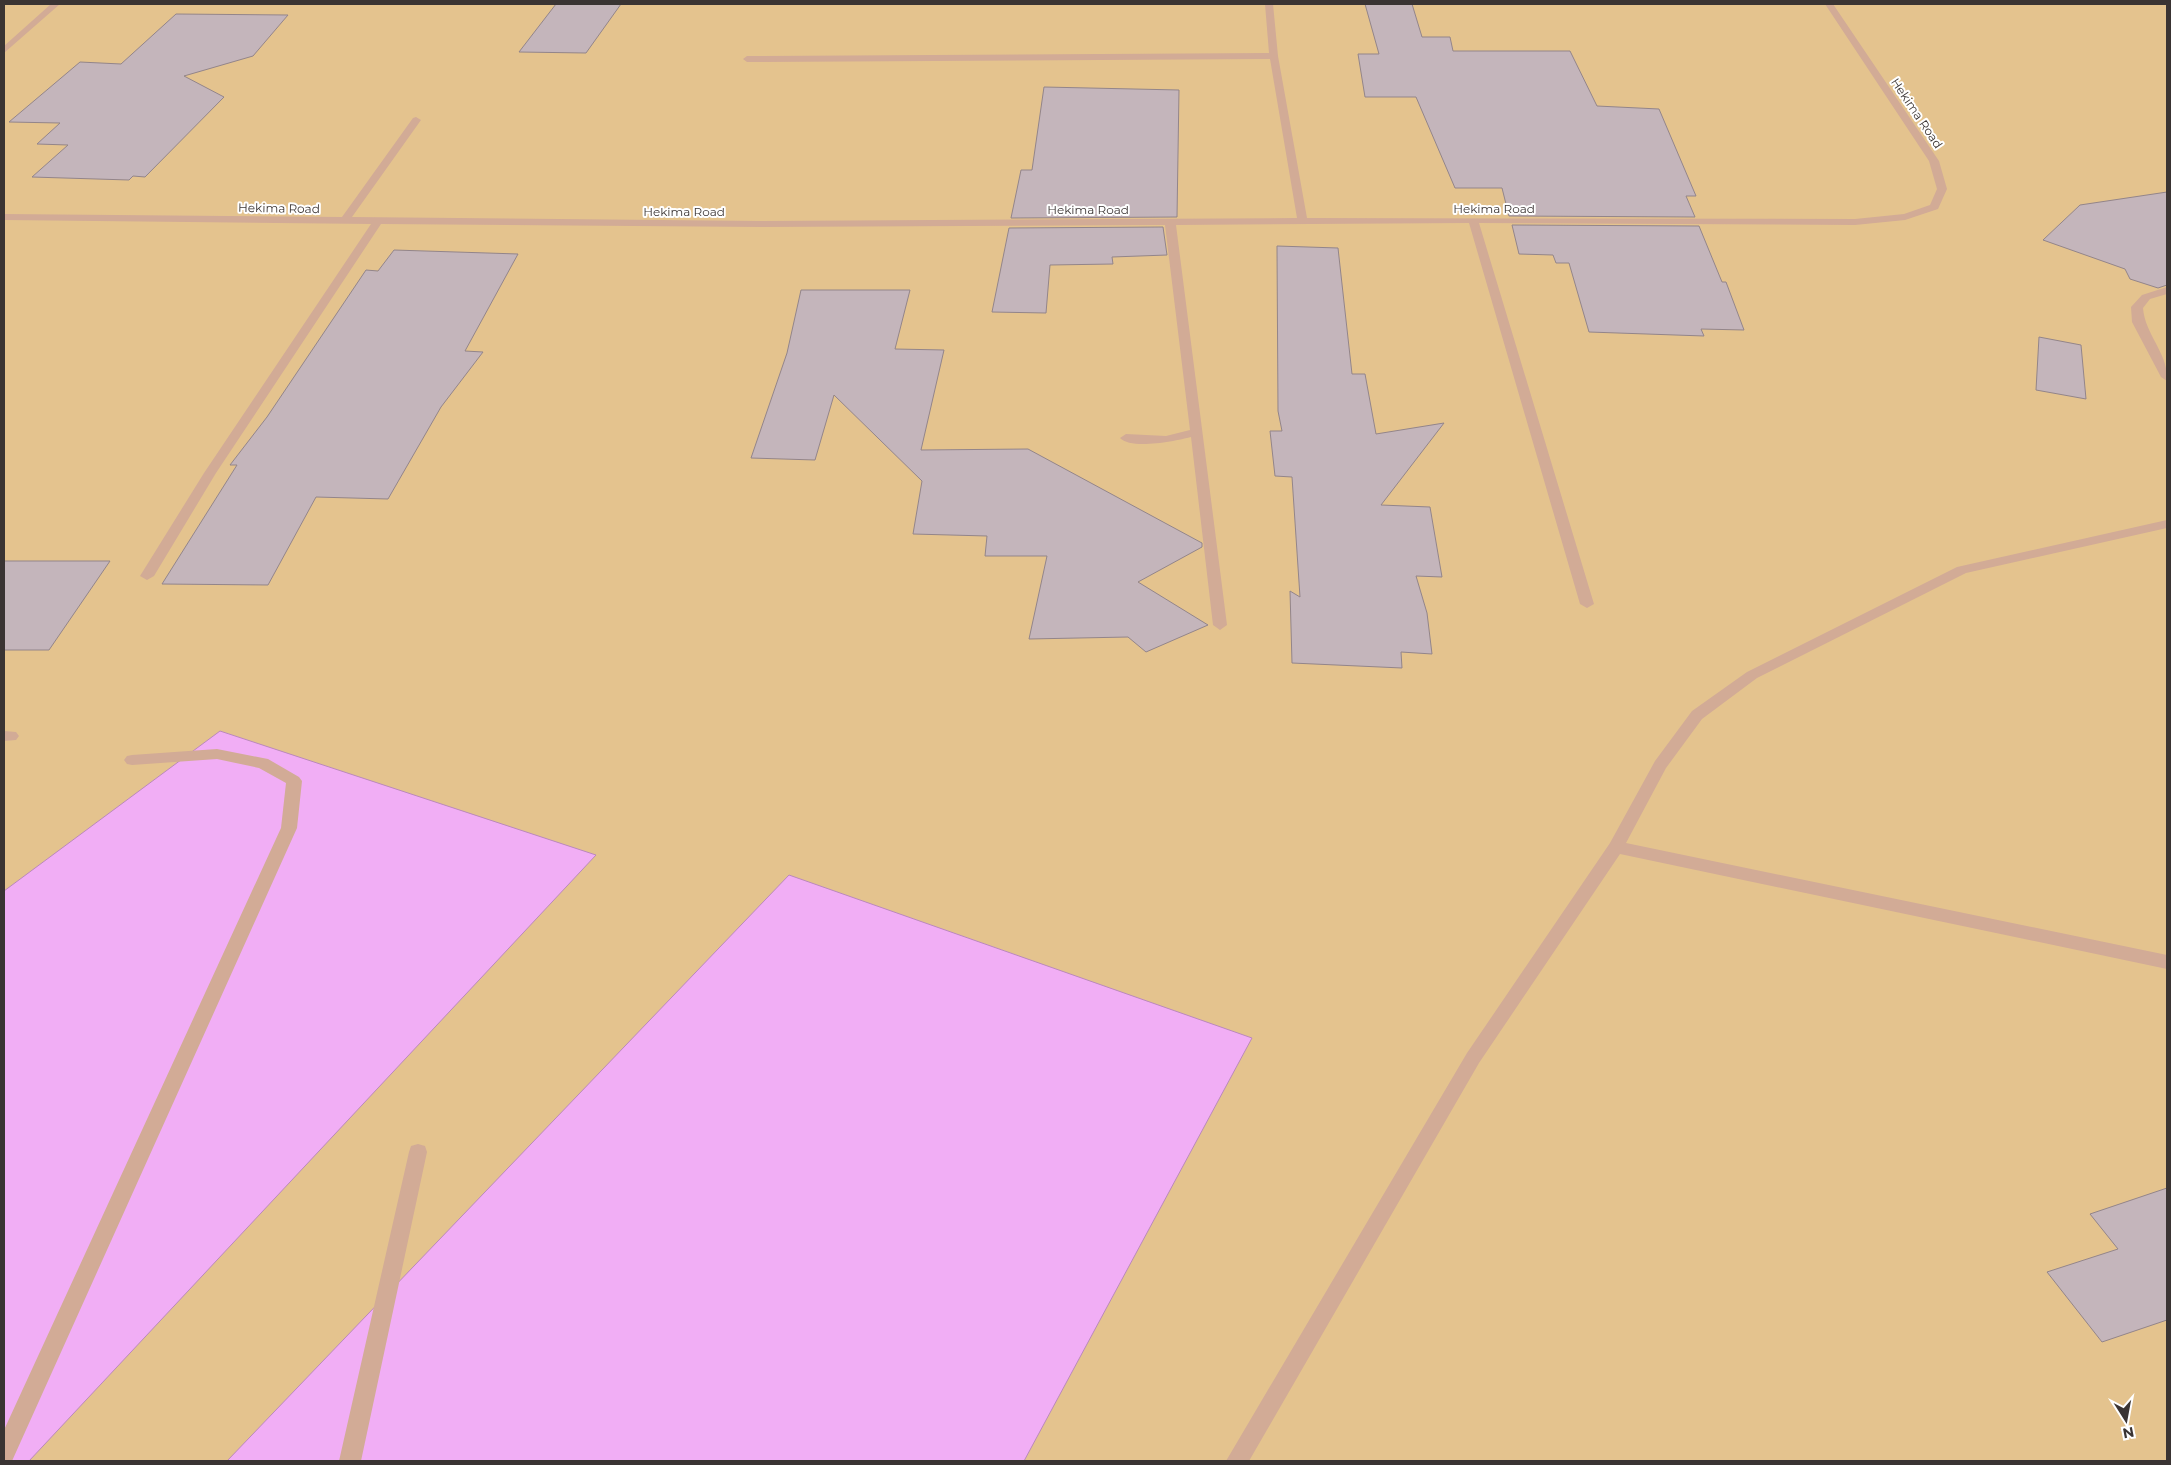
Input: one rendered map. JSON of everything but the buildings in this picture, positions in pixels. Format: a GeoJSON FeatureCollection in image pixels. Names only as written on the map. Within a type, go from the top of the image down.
{"type":"FeatureCollection","features":[{"type":"Feature","properties":{"kind":"street"},"geometry":{"type":"LineString","coordinates":[[4,50],[56,4]]}},
{"type":"Feature","properties":{"kind":"street"},"geometry":{"type":"LineString","coordinates":[[1269,4],[1274,56],[1303,222]]}},
{"type":"Feature","properties":{"kind":"street","name":"Hekima Road"},"geometry":{"type":"LineString","coordinates":[[4,217],[377,222],[760,224],[1473,220],[1855,222],[1905,217],[1934,207],[1942,189],[1934,161],[1829,4]]}},
{"type":"Feature","properties":{"kind":"street"},"geometry":{"type":"LineString","coordinates":[[748,59],[1274,56]]}},
{"type":"Feature","properties":{"kind":"street"},"geometry":{"type":"LineString","coordinates":[[344,221],[416,120]]}},
{"type":"Feature","properties":{"kind":"street"},"geometry":{"type":"LineString","coordinates":[[1473,220],[1587,604]]}},
{"type":"Feature","properties":{"kind":"street"},"geometry":{"type":"LineString","coordinates":[[147,576],[210,472],[377,222]]}},
{"type":"Feature","properties":{"kind":"street"},"geometry":{"type":"LineString","coordinates":[[1170,222],[1220,625]]}},
{"type":"Feature","properties":{"kind":"street"},"geometry":{"type":"LineString","coordinates":[[2167,290],[2146,297],[2137,307],[2138,322],[2167,377]]}},
{"type":"Feature","properties":{"kind":"street"},"geometry":{"type":"LineString","coordinates":[[1126,438],[1166,440],[1196,432]]}},
{"type":"Feature","properties":{"kind":"street"},"geometry":{"type":"LineString","coordinates":[[1238,1461],[1473,1058],[1616,847],[1660,765],[1697,715],[1752,675],[1962,570],[2167,524]]}},
{"type":"Feature","properties":{"kind":"street"},"geometry":{"type":"LineString","coordinates":[[4,1454],[289,828],[294,780],[263,763],[217,754],[132,760]]}},
{"type":"Feature","properties":{"kind":"street"},"geometry":{"type":"LineString","coordinates":[[1616,847],[2167,962]]}},
{"type":"Feature","properties":{"kind":"street"},"geometry":{"type":"LineString","coordinates":[[350,1461],[418,1152]]}},
{"type":"Feature","properties":{"kind":"shaded area"},"geometry":{"type":"Polygon","coordinates":[[[4,4],[2167,4],[2167,1461],[4,1461],[4,4]]]}},
{"type":"Feature","properties":{"kind":"shaded area"},"geometry":{"type":"Polygon","coordinates":[[[220,731],[596,855],[29,1461],[4,1461],[4,891],[220,731]]]}},
{"type":"Feature","properties":{"kind":"shaded area"},"geometry":{"type":"Polygon","coordinates":[[[789,875],[1252,1038],[1024,1461],[227,1461],[789,875]]]}}]}
